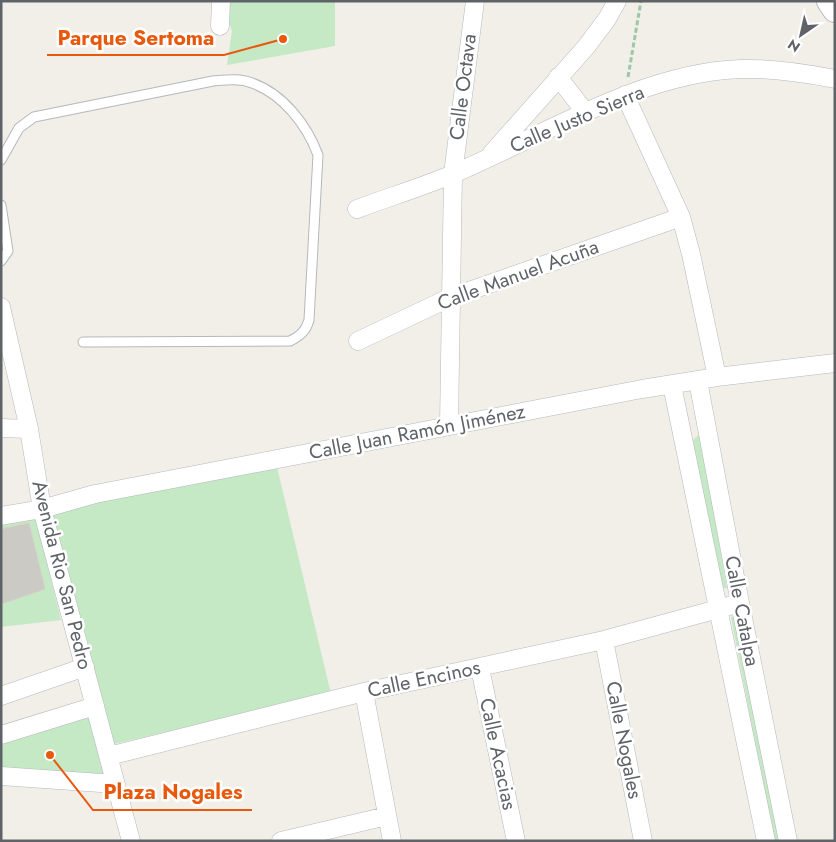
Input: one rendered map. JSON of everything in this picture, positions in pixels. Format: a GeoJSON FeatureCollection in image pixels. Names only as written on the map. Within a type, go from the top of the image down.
{"type":"FeatureCollection","features":[{"type":"Feature","properties":{"kind":"main road"},"geometry":{"type":"LineString","coordinates":[[829,1],[835,10]]}},
{"type":"Feature","properties":{"kind":"street"},"geometry":{"type":"LineString","coordinates":[[220,26],[221,1]]}},
{"type":"Feature","properties":{"kind":"street","name":"Calle Octava"},"geometry":{"type":"LineString","coordinates":[[448,425],[449,298],[453,174],[474,1]]}},
{"type":"Feature","properties":{"kind":"street"},"geometry":{"type":"LineString","coordinates":[[488,158],[586,47],[607,19],[617,1]]}},
{"type":"Feature","properties":{"kind":"street","name":"Calle Justo Sierra"},"geometry":{"type":"LineString","coordinates":[[357,209],[453,174],[625,95],[689,76],[740,69],[808,74],[835,79]]}},
{"type":"Feature","properties":{"kind":"street"},"geometry":{"type":"LineString","coordinates":[[558,77],[586,113]]}},
{"type":"Feature","properties":{"kind":"street"},"geometry":{"type":"LineString","coordinates":[[625,95],[681,216],[717,377]]}},
{"type":"Feature","properties":{"kind":"street","name":"Calle Manuel Acuña"},"geometry":{"type":"LineString","coordinates":[[358,341],[449,298],[681,216]]}},
{"type":"Feature","properties":{"kind":"street","name":"Avenida Rio San Pedro"},"geometry":{"type":"LineString","coordinates":[[2,317],[29,429],[42,509],[131,841]]}},
{"type":"Feature","properties":{"kind":"street","name":"Calle Juan Ramón Jiménez"},"geometry":{"type":"LineString","coordinates":[[1,516],[42,509],[96,494],[448,425],[698,382],[717,377],[835,363]]}},
{"type":"Feature","properties":{"kind":"street","name":"Calle Catalpa"},"geometry":{"type":"LineString","coordinates":[[698,382],[788,841]]}},
{"type":"Feature","properties":{"kind":"street","name":"Calle Catalpa"},"geometry":{"type":"LineString","coordinates":[[672,385],[720,607],[766,841]]}},
{"type":"Feature","properties":{"kind":"street"},"geometry":{"type":"LineString","coordinates":[[1,428],[29,429]]}},
{"type":"Feature","properties":{"kind":"street","name":"Calle Encinos"},"geometry":{"type":"LineString","coordinates":[[109,756],[364,692],[604,640],[740,603]]}},
{"type":"Feature","properties":{"kind":"street","name":"Calle Nogales"},"geometry":{"type":"LineString","coordinates":[[604,640],[643,841]]}},
{"type":"Feature","properties":{"kind":"street"},"geometry":{"type":"LineString","coordinates":[[1,696],[85,667]]}},
{"type":"Feature","properties":{"kind":"street","name":"Calle Acacias"},"geometry":{"type":"LineString","coordinates":[[480,668],[516,841]]}},
{"type":"Feature","properties":{"kind":"street"},"geometry":{"type":"LineString","coordinates":[[364,692],[392,841]]}},
{"type":"Feature","properties":{"kind":"street"},"geometry":{"type":"LineString","coordinates":[[1,734],[95,706]]}},
{"type":"Feature","properties":{"kind":"street"},"geometry":{"type":"LineString","coordinates":[[1,776],[115,784]]}},
{"type":"Feature","properties":{"kind":"street"},"geometry":{"type":"LineString","coordinates":[[281,841],[387,816]]}},
{"type":"Feature","properties":{"kind":"lane"},"geometry":{"type":"LineString","coordinates":[[1,160],[19,128],[34,117],[213,81],[238,80],[253,83],[273,95],[293,113],[312,139],[318,155],[309,320],[306,329],[298,337],[290,341],[83,342]]}},
{"type":"Feature","properties":{"kind":"lane"},"geometry":{"type":"LineString","coordinates":[[1,205],[8,251],[1,261]]}},
{"type":"Feature","properties":{"kind":"path"},"geometry":{"type":"LineString","coordinates":[[625,95],[641,1]]}},
{"type":"Feature","properties":{"kind":"green space"},"geometry":{"type":"Polygon","coordinates":[[[222,1],[335,1],[335,46],[227,65],[232,31],[222,1]]]}},
{"type":"Feature","properties":{"kind":"green space"},"geometry":{"type":"Polygon","coordinates":[[[700,434],[727,588],[721,588],[693,440],[700,434]]]}},
{"type":"Feature","properties":{"kind":"green space"},"geometry":{"type":"Polygon","coordinates":[[[276,463],[331,694],[114,744],[50,510],[276,463]]]}},
{"type":"Feature","properties":{"kind":"green space"},"geometry":{"type":"Polygon","coordinates":[[[35,515],[61,620],[1,627],[1,524],[35,515]]]}},
{"type":"Feature","properties":{"kind":"green space"},"geometry":{"type":"Polygon","coordinates":[[[738,615],[780,841],[774,841],[731,617],[738,615]]]}},
{"type":"Feature","properties":{"kind":"green space"},"geometry":{"type":"Polygon","coordinates":[[[90,714],[105,778],[1,770],[1,741],[90,714]]]}},
{"type":"Feature","properties":{"kind":"building"},"geometry":{"type":"Polygon","coordinates":[[[29,523],[45,589],[1,604],[1,529],[29,523]]]}},
{"type":"Feature","properties":{"kind":"place","name":"Parque Sertoma"},"geometry":{"type":"Point","coordinates":[283,39]}},
{"type":"Feature","properties":{"kind":"place","name":"Plaza Nogales"},"geometry":{"type":"Point","coordinates":[50,755]}}]}
